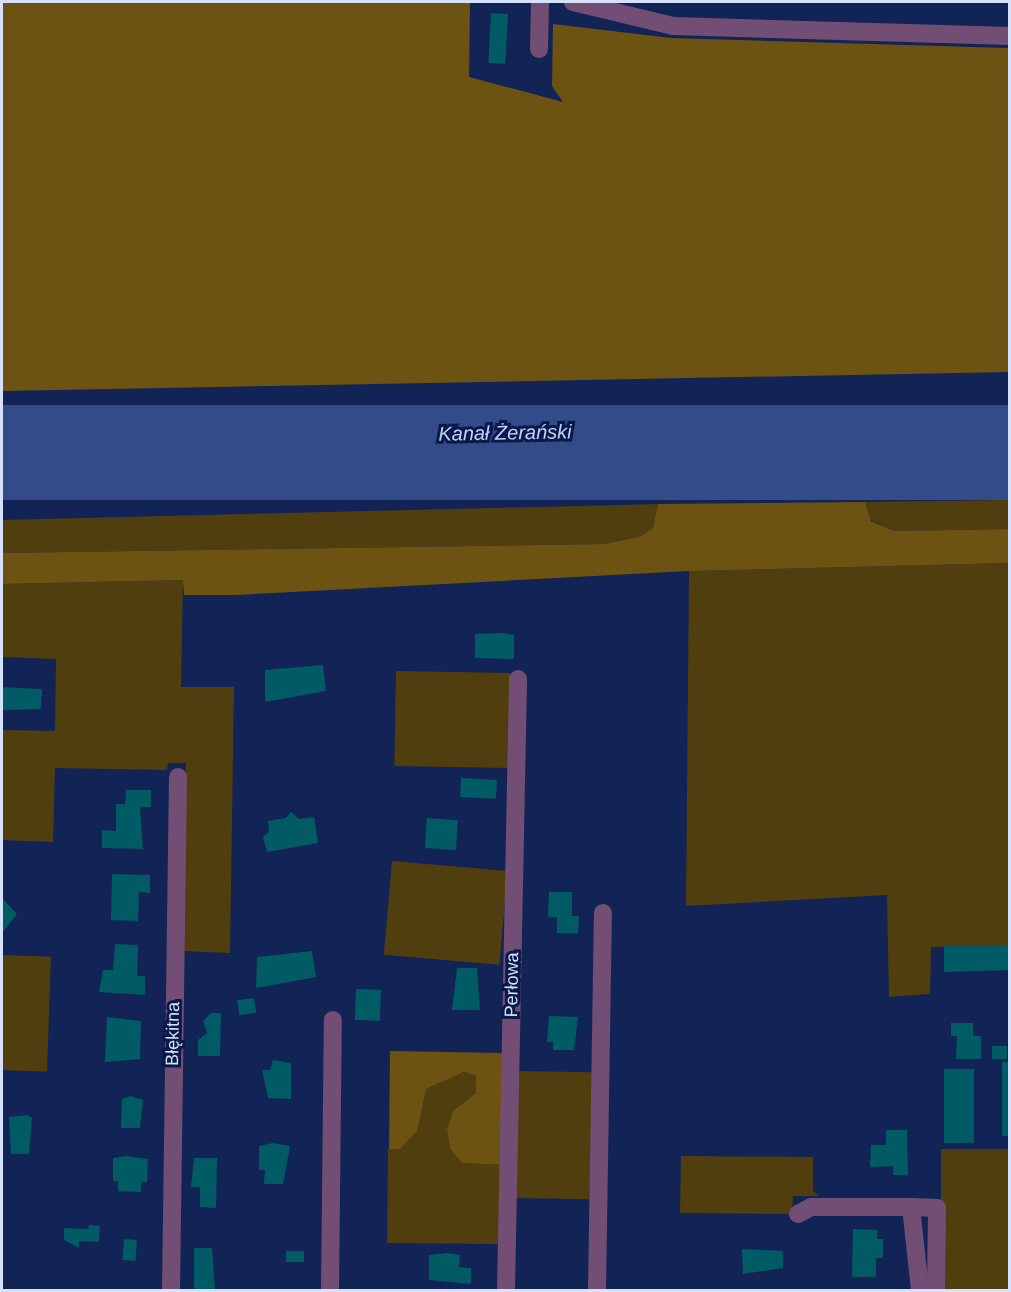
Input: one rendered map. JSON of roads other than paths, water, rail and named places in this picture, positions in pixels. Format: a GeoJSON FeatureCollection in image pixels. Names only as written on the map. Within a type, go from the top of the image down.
{"type":"FeatureCollection","features":[{"type":"Feature","properties":{"kind":"street"},"geometry":{"type":"LineString","coordinates":[[539,49],[540,2]]}},
{"type":"Feature","properties":{"kind":"street"},"geometry":{"type":"LineString","coordinates":[[573,2],[621,7],[673,26],[1010,36]]}},
{"type":"Feature","properties":{"kind":"street","name":"Perłowa"},"geometry":{"type":"LineString","coordinates":[[507,1290],[518,679]]}},
{"type":"Feature","properties":{"kind":"street","name":"Błękitna"},"geometry":{"type":"LineString","coordinates":[[171,1290],[178,777]]}},
{"type":"Feature","properties":{"kind":"street"},"geometry":{"type":"LineString","coordinates":[[597,1290],[603,914]]}},
{"type":"Feature","properties":{"kind":"street"},"geometry":{"type":"LineString","coordinates":[[330,1290],[333,1020]]}},
{"type":"Feature","properties":{"kind":"street"},"geometry":{"type":"LineString","coordinates":[[798,1214],[811,1207],[937,1208],[936,1290]]}},
{"type":"Feature","properties":{"kind":"street"},"geometry":{"type":"LineString","coordinates":[[911,1207],[921,1290]]}},
{"type":"Feature","properties":{"kind":"water","name":"Kanał Żerański"},"geometry":{"type":"Polygon","coordinates":[[[2,405],[1009,405],[1009,500],[2,500],[2,405]]]}}]}
